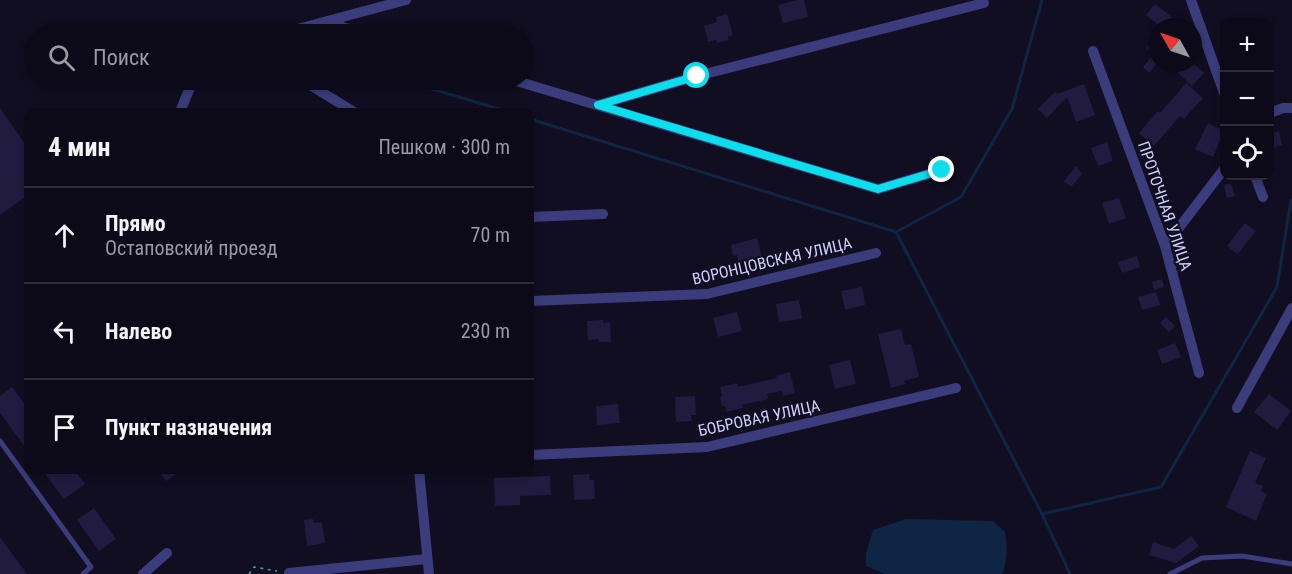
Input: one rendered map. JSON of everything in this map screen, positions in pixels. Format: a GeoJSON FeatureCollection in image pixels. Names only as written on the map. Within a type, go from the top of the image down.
{"type":"FeatureCollection","features":[{"type":"Feature","properties":{"kind":"street"},"geometry":{"type":"LineString","coordinates":[[318,24],[406,0]]}},
{"type":"Feature","properties":{"kind":"street"},"geometry":{"type":"LineString","coordinates":[[1191,0],[1220,82]]}},
{"type":"Feature","properties":{"kind":"street"},"geometry":{"type":"LineString","coordinates":[[598,105],[697,76],[984,3]]}},
{"type":"Feature","properties":{"kind":"street"},"geometry":{"type":"LineString","coordinates":[[326,22],[333,24]]}},
{"type":"Feature","properties":{"kind":"street","name":"ПРОТОЧНАЯ УЛИЦА"},"geometry":{"type":"LineString","coordinates":[[1093,51],[1165,246],[1200,373]]}},
{"type":"Feature","properties":{"kind":"street"},"geometry":{"type":"LineString","coordinates":[[534,86],[878,189],[942,170]]}},
{"type":"Feature","properties":{"kind":"street"},"geometry":{"type":"LineString","coordinates":[[182,108],[189,90]]}},
{"type":"Feature","properties":{"kind":"street"},"geometry":{"type":"LineString","coordinates":[[318,90],[348,108]]}},
{"type":"Feature","properties":{"kind":"street"},"geometry":{"type":"LineString","coordinates":[[1274,111],[1292,108]]}},
{"type":"Feature","properties":{"kind":"street"},"geometry":{"type":"LineString","coordinates":[[1165,246],[1220,174]]}},
{"type":"Feature","properties":{"kind":"street"},"geometry":{"type":"LineString","coordinates":[[1257,180],[1263,197]]}},
{"type":"Feature","properties":{"kind":"street"},"geometry":{"type":"LineString","coordinates":[[534,217],[603,214]]}},
{"type":"Feature","properties":{"kind":"street","name":"ВОРОНЦОВСКАЯ УЛИЦА"},"geometry":{"type":"LineString","coordinates":[[534,301],[707,294],[876,253]]}},
{"type":"Feature","properties":{"kind":"street"},"geometry":{"type":"LineString","coordinates":[[1238,408],[1292,308]]}},
{"type":"Feature","properties":{"kind":"street","name":"БОБРОВАЯ УЛИЦА"},"geometry":{"type":"LineString","coordinates":[[534,455],[707,447],[956,388]]}},
{"type":"Feature","properties":{"kind":"street"},"geometry":{"type":"LineString","coordinates":[[419,474],[429,574]]}},
{"type":"Feature","properties":{"kind":"street"},"geometry":{"type":"LineString","coordinates":[[143,574],[167,553]]}},
{"type":"Feature","properties":{"kind":"street"},"geometry":{"type":"LineString","coordinates":[[289,573],[428,559]]}},
{"type":"Feature","properties":{"kind":"lane"},"geometry":{"type":"LineString","coordinates":[[0,441],[91,567],[83,574]]}},
{"type":"Feature","properties":{"kind":"lane"},"geometry":{"type":"LineString","coordinates":[[1170,574],[1202,558],[1242,556],[1292,564]]}},
{"type":"Feature","properties":{"kind":"path"},"geometry":{"type":"LineString","coordinates":[[249,574],[254,567],[289,573]]}},
{"type":"Feature","properties":{"kind":"water"},"geometry":{"type":"Polygon","coordinates":[[[906,519],[993,521],[1005,532],[1006,553],[1002,574],[885,574],[866,566],[866,553],[873,530],[906,519]]]}},
{"type":"Feature","properties":{"kind":"building"},"geometry":{"type":"Polygon","coordinates":[[[804,0],[808,17],[783,23],[778,5],[804,0]]]}},
{"type":"Feature","properties":{"kind":"building"},"geometry":{"type":"Polygon","coordinates":[[[1155,4],[1173,18],[1150,18],[1146,15],[1155,4]]]}},
{"type":"Feature","properties":{"kind":"building"},"geometry":{"type":"Polygon","coordinates":[[[727,14],[733,35],[728,37],[728,40],[717,43],[716,40],[708,42],[704,26],[717,22],[716,17],[727,14]]]}},
{"type":"Feature","properties":{"kind":"building"},"geometry":{"type":"Polygon","coordinates":[[[1148,61],[1148,72],[1143,67],[1148,61]]]}},
{"type":"Feature","properties":{"kind":"building"},"geometry":{"type":"Polygon","coordinates":[[[1177,72],[1204,73],[1192,86],[1177,72]]]}},
{"type":"Feature","properties":{"kind":"building"},"geometry":{"type":"Polygon","coordinates":[[[1186,83],[1203,98],[1184,119],[1180,116],[1154,146],[1139,133],[1186,83]]]}},
{"type":"Feature","properties":{"kind":"building"},"geometry":{"type":"Polygon","coordinates":[[[1084,84],[1095,115],[1076,122],[1067,97],[1047,118],[1038,109],[1055,92],[1057,94],[1084,84]]]}},
{"type":"Feature","properties":{"kind":"building"},"geometry":{"type":"Polygon","coordinates":[[[0,108],[24,142],[24,198],[0,215],[0,108]]]}},
{"type":"Feature","properties":{"kind":"building"},"geometry":{"type":"Polygon","coordinates":[[[1208,123],[1220,129],[1220,140],[1213,157],[1195,149],[1208,123]]]}},
{"type":"Feature","properties":{"kind":"building"},"geometry":{"type":"Polygon","coordinates":[[[1279,131],[1282,145],[1274,147],[1274,132],[1279,131]]]}},
{"type":"Feature","properties":{"kind":"building"},"geometry":{"type":"Polygon","coordinates":[[[1107,142],[1113,161],[1098,166],[1091,148],[1107,142]]]}},
{"type":"Feature","properties":{"kind":"building"},"geometry":{"type":"Polygon","coordinates":[[[1076,166],[1082,174],[1071,187],[1064,181],[1076,166]]]}},
{"type":"Feature","properties":{"kind":"building"},"geometry":{"type":"Polygon","coordinates":[[[1231,183],[1235,196],[1227,198],[1224,185],[1231,183]]]}},
{"type":"Feature","properties":{"kind":"building"},"geometry":{"type":"Polygon","coordinates":[[[1119,198],[1126,218],[1109,224],[1102,203],[1119,198]]]}},
{"type":"Feature","properties":{"kind":"building"},"geometry":{"type":"Polygon","coordinates":[[[1245,223],[1256,231],[1238,254],[1227,246],[1245,223]]]}},
{"type":"Feature","properties":{"kind":"building"},"geometry":{"type":"Polygon","coordinates":[[[757,238],[762,258],[739,263],[737,255],[733,256],[731,245],[757,238]]]}},
{"type":"Feature","properties":{"kind":"building"},"geometry":{"type":"Polygon","coordinates":[[[1137,256],[1140,267],[1122,273],[1118,262],[1137,256]]]}},
{"type":"Feature","properties":{"kind":"building"},"geometry":{"type":"Polygon","coordinates":[[[1162,279],[1164,287],[1154,290],[1152,282],[1162,279]]]}},
{"type":"Feature","properties":{"kind":"building"},"geometry":{"type":"Polygon","coordinates":[[[862,287],[865,305],[845,310],[841,291],[862,287]]]}},
{"type":"Feature","properties":{"kind":"building"},"geometry":{"type":"Polygon","coordinates":[[[1156,292],[1160,305],[1142,310],[1138,297],[1156,292]]]}},
{"type":"Feature","properties":{"kind":"building"},"geometry":{"type":"Polygon","coordinates":[[[799,300],[802,319],[779,322],[776,304],[799,300]]]}},
{"type":"Feature","properties":{"kind":"building"},"geometry":{"type":"Polygon","coordinates":[[[737,312],[742,331],[718,337],[713,318],[737,312]]]}},
{"type":"Feature","properties":{"kind":"building"},"geometry":{"type":"Polygon","coordinates":[[[1166,317],[1175,326],[1169,332],[1160,323],[1166,317]]]}},
{"type":"Feature","properties":{"kind":"building"},"geometry":{"type":"Polygon","coordinates":[[[603,320],[603,323],[610,322],[611,342],[599,342],[599,339],[588,340],[587,321],[603,320]]]}},
{"type":"Feature","properties":{"kind":"building"},"geometry":{"type":"Polygon","coordinates":[[[901,329],[905,345],[911,344],[919,377],[891,388],[878,334],[901,329]]]}},
{"type":"Feature","properties":{"kind":"building"},"geometry":{"type":"Polygon","coordinates":[[[1175,343],[1181,357],[1162,364],[1157,350],[1175,343]]]}},
{"type":"Feature","properties":{"kind":"building"},"geometry":{"type":"Polygon","coordinates":[[[850,360],[856,384],[835,389],[829,365],[850,360]]]}},
{"type":"Feature","properties":{"kind":"building"},"geometry":{"type":"Polygon","coordinates":[[[790,372],[795,393],[783,396],[782,391],[767,394],[768,399],[742,405],[743,408],[726,412],[725,406],[722,406],[720,387],[737,383],[738,387],[777,378],[776,376],[790,372]]]}},
{"type":"Feature","properties":{"kind":"building"},"geometry":{"type":"Polygon","coordinates":[[[12,387],[24,403],[24,446],[0,413],[0,396],[12,387]]]}},
{"type":"Feature","properties":{"kind":"building"},"geometry":{"type":"Polygon","coordinates":[[[1269,394],[1291,411],[1277,430],[1254,412],[1269,394]]]}},
{"type":"Feature","properties":{"kind":"building"},"geometry":{"type":"Polygon","coordinates":[[[695,396],[696,415],[691,415],[692,421],[676,422],[675,397],[695,396]]]}},
{"type":"Feature","properties":{"kind":"building"},"geometry":{"type":"Polygon","coordinates":[[[618,404],[620,423],[597,425],[596,406],[618,404]]]}},
{"type":"Feature","properties":{"kind":"building"},"geometry":{"type":"Polygon","coordinates":[[[1250,451],[1266,458],[1255,483],[1263,486],[1261,491],[1267,494],[1256,521],[1226,507],[1250,451]]]}},
{"type":"Feature","properties":{"kind":"building"},"geometry":{"type":"Polygon","coordinates":[[[45,474],[77,474],[85,484],[64,499],[45,474]]]}},
{"type":"Feature","properties":{"kind":"building"},"geometry":{"type":"Polygon","coordinates":[[[161,474],[176,474],[166,481],[161,474]]]}},
{"type":"Feature","properties":{"kind":"building"},"geometry":{"type":"Polygon","coordinates":[[[589,474],[590,480],[594,480],[595,499],[574,500],[573,475],[589,474]]]}},
{"type":"Feature","properties":{"kind":"building"},"geometry":{"type":"Polygon","coordinates":[[[550,476],[551,495],[520,496],[520,505],[495,506],[494,478],[550,476]]]}},
{"type":"Feature","properties":{"kind":"building"},"geometry":{"type":"Polygon","coordinates":[[[94,508],[116,539],[99,551],[77,520],[94,508]]]}},
{"type":"Feature","properties":{"kind":"building"},"geometry":{"type":"Polygon","coordinates":[[[313,519],[314,523],[322,522],[325,543],[307,546],[304,520],[313,519]]]}},
{"type":"Feature","properties":{"kind":"building"},"geometry":{"type":"Polygon","coordinates":[[[1191,536],[1199,546],[1176,563],[1149,555],[1153,542],[1174,549],[1191,536]]]}},
{"type":"Feature","properties":{"kind":"building"},"geometry":{"type":"Polygon","coordinates":[[[0,537],[27,574],[0,574],[0,537]]]}},
{"type":"Feature","properties":{"kind":"waterway"},"geometry":{"type":"LineString","coordinates":[[896,232],[961,197],[1012,109],[1042,0]]}},
{"type":"Feature","properties":{"kind":"waterway"},"geometry":{"type":"LineString","coordinates":[[435,90],[496,108]]}},
{"type":"Feature","properties":{"kind":"waterway"},"geometry":{"type":"LineString","coordinates":[[534,120],[896,232],[1042,514],[1070,574]]}},
{"type":"Feature","properties":{"kind":"waterway"},"geometry":{"type":"LineString","coordinates":[[1042,514],[1161,487],[1277,287],[1291,200]]}},
{"type":"Feature","properties":{"kind":"route"},"geometry":{"type":"LineString","coordinates":[[697,76],[598,105],[878,189],[942,170]]}}]}
